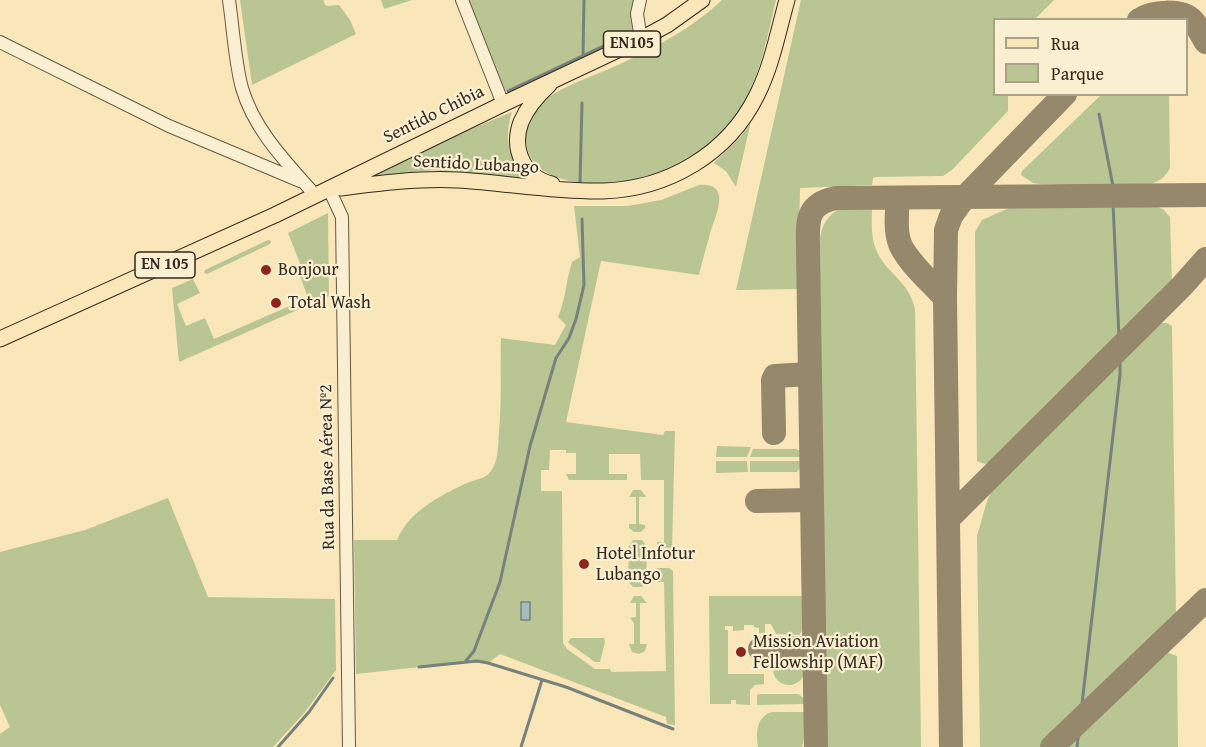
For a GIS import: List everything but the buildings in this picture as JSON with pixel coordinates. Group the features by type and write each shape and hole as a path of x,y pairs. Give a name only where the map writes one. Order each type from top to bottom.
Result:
{"main road":[{"name":"EN105","path":"557,78 641,39 667,25 702,0"},
{"path":"557,78 544,89 522,120 519,136 521,156 525,166 535,178 547,183 585,190 620,190 656,183 677,174 714,150 745,116 757,96 774,51 787,0"},
{"name":"Sentido Chibia","path":"322,192 557,78"},
{"name":"Sentido Lubango","path":"322,192 396,182 444,180 585,190"},
{"name":"EN 105","path":"0,339 322,192"}],"street":[{"path":"230,0 242,88 259,126 300,181"},
{"path":"462,0 503,104"},
{"path":"640,0 638,14 641,39"},
{"path":"0,42 169,126 322,192"},
{"name":"Rua da Base Aérea Nº2","path":"322,192 342,217 349,747"}],"green space":[{"path":"240,0 323,0 326,6 339,5 350,20 356,34 252,85"},
{"path":"381,0 412,0 384,9"},
{"path":"462,0 640,0 639,30 499,94"},
{"path":"722,0 776,0 761,62 750,91 734,119 710,144 671,168 627,181 586,183 566,180 548,174 535,163 527,148 526,130 531,113 539,104 560,90 662,43 700,19"},
{"path":"801,0 1054,0 1036,18 993,18 993,96 1008,96 1008,111 952,170 943,176 876,177 873,178 872,185 800,188 798,289 736,290"},
{"path":"1100,96 1169,96 1170,168 1165,176 1155,183 1141,186 1039,184 1021,175 1022,171"},
{"path":"512,112 508,129 509,147 525,179 434,170 368,176 459,134"},
{"path":"751,121 736,187 726,171 714,163 741,136"},
{"path":"699,185 716,189 719,203 699,275 601,261 566,422 663,435 665,431 675,431 672,549 668,552 657,552 657,542 664,542 664,480 641,480 640,454 609,454 609,474 627,474 627,480 569,480 566,474 576,474 576,453 566,453 566,450 550,450 549,470 541,470 541,491 562,491 563,643 567,649 595,669 610,669 611,672 666,671 664,582 657,582 657,568 669,568 673,571 675,725 667,724 666,717 500,654 488,663 465,662 356,674 354,540 397,540 409,521 426,506 467,483 484,477 491,471 498,446 501,338 555,345 566,325 558,317 570,269 572,262 580,257 574,206 628,206 661,200"},
{"path":"1139,203 1163,209 1170,217 1172,285 1006,452 993,462 986,464 977,461 975,232 982,220 1009,208 1009,204"},
{"path":"852,205 872,205 872,235 877,252 881,260 908,291 915,309 921,747 826,747 819,248 821,232 827,220 837,211"},
{"path":"328,213 329,296 179,362 172,288 193,279 200,293 177,304 186,326 205,318 214,339 308,298 299,273 301,266 288,233"},
{"path":"268,240 271,241 270,244 207,274 204,273 205,270"},
{"path":"1157,323 1167,323 1172,326 1176,614 1164,630 1042,747 980,747 977,536 987,501 996,482 1006,469 1145,331"},
{"path":"717,446 751,447 747,457 716,457"},
{"path":"753,449 796,449 800,451 800,457 750,457"},
{"path":"716,461 747,461 748,472 716,473"},
{"path":"750,461 800,461 800,468 797,472 750,472"},
{"path":"633,490 641,490 646,497 639,497 639,524 645,525 641,532 634,532 629,528 629,524 636,524 636,497 629,497"},
{"path":"168,498 208,597 335,599 336,670 305,712 273,747 0,747 0,734 10,727 0,705 0,552 85,530"},
{"path":"633,540 642,540 647,546 646,581 642,587 633,587 628,581 629,546"},
{"path":"634,596 641,596 647,603 640,603 640,644 647,644 645,651 639,654 632,652 629,644 634,644 634,623 630,618 636,617 636,603 630,603"},
{"path":"709,596 803,596 803,630 799,635 776,634 771,624 765,624 765,633 759,633 759,628 753,625 744,625 744,630 733,631 733,626 725,626 725,630 728,630 728,674 764,674 764,684 755,685 750,690 750,705 736,704 736,700 731,700 731,704 710,704"},
{"path":"571,638 604,638 600,662 595,662 570,644 568,642"},
{"path":"1166,652 1177,656 1178,747 1062,747 1160,654"},
{"path":"789,653 800,658 805,669 800,680 789,685 778,680 773,669 778,658"},
{"path":"759,694 798,694 804,698 805,704 757,705"},
{"path":"805,712 805,735 802,747 758,747 758,726 767,714"}],"water":[{"path":"521,602 530,602 530,620 521,620"}],"waterway":[{"path":"583,55 584,0"},
{"path":"508,91 631,33"},
{"path":"580,182 582,103"},
{"path":"1099,114 1113,186"},
{"path":"1113,203 1119,338"},
{"path":"465,662 474,651 500,582 530,446 556,358 569,338 576,319 584,285 582,219"},
{"path":"1077,747 1120,375 1120,356"},
{"path":"419,667 477,661 488,663 566,687 673,729"},
{"path":"278,747 309,712 333,678"},
{"path":"521,747 542,680"}],"taxiway":[{"path":"1143,18 1159,13 1175,13 1188,17 1206,42"},
{"path":"951,747 946,230 951,216 964,198 1063,96"},
{"path":"816,747 808,241 808,224 813,210 818,205 836,198 1206,195"},
{"path":"898,198 897,230 902,248 912,263 945,298"},
{"path":"948,519 1182,286 1206,259"},
{"path":"774,433 773,380 775,376 810,374"},
{"path":"757,501 812,500"},
{"path":"1052,747 1206,600"},
{"path":"760,649 815,648"}],"place":[{"name":"Bonjour","path":"266,270"},
{"name":"Total Wash","path":"276,303"},
{"name":"Hotel Infotur Lubango","path":"584,564"},
{"name":"Mission Aviation Fellowship (MAF)","path":"741,652"}]}
